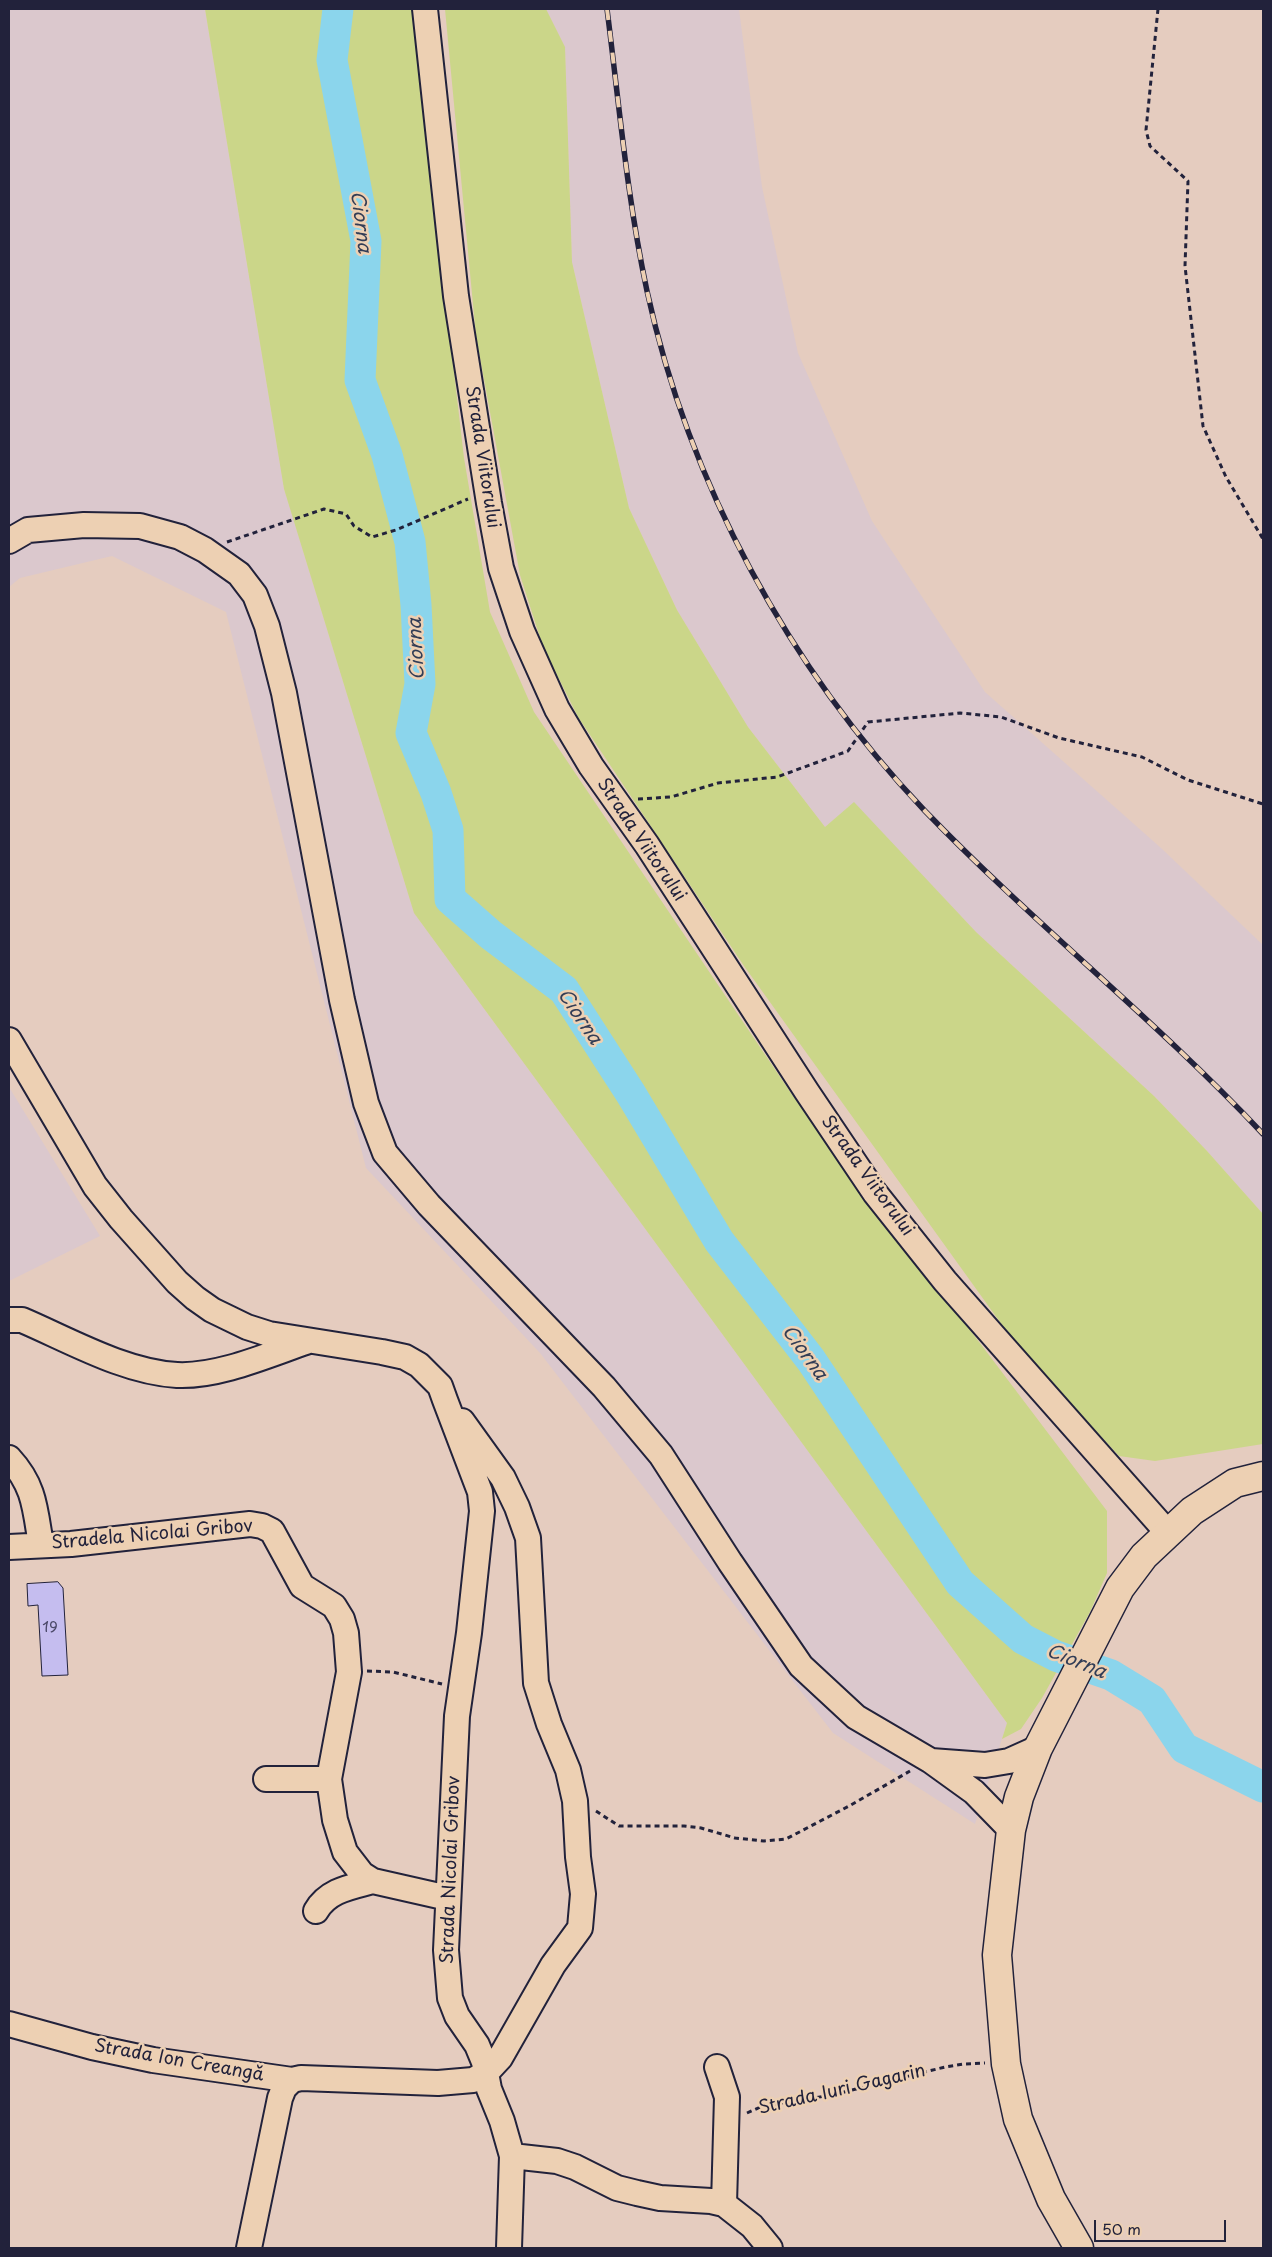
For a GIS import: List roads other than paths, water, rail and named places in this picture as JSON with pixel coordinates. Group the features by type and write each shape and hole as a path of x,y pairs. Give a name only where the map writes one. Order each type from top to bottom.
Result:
{"main road":[{"path":"1079,2248 1051,2199 1018,2119 1006,2064 997,1955 1011,1830 1019,1797 1038,1748 1120,1588 1144,1556 1192,1511 1235,1483 1263,1476"}],"street":[{"name":"Strada Viitorului","path":"425,9 456,296 486,492 502,568 522,631 557,709 591,766 647,845 807,1092 875,1193 945,1281 1168,1532"},
{"path":"9,541 28,530 84,525 140,526 180,537 205,550 239,574 255,594 267,626 284,693 342,1000 366,1103 385,1153 429,1205 604,1387 661,1455 730,1562 801,1666 856,1718 931,1761 974,1792 1011,1830"},
{"name":"Strada Nicolai Gribov","path":"9,1040 95,1186 120,1219 176,1282 212,1310 247,1328 269,1334 405,1357 419,1365 440,1386 480,1492 482,1510 469,1633 457,1716 446,1950 450,1998 457,2016 477,2045 489,2089 502,2121 512,2156 509,2248"},
{"path":"9,1320 22,1320 126,1365 154,1372 178,1375 210,1371 249,1361 308,1341"},
{"path":"445,1400 503,1478 517,1506 528,1538 536,1683 544,1711 568,1770 575,1810 583,1894 580,1928 553,1965 500,2058 486,2073"},
{"path":"9,1458 28,1484 35,1504 41,1545"},
{"name":"Stradela Nicolai Gribov","path":"9,1547 71,1544 250,1524 262,1526 272,1531 302,1586 334,1606 342,1619 346,1633 349,1672 329,1779 335,1820 342,1844 362,1874 373,1881 448,1898"},
{"path":"931,1761 985,1765 1009,1761 1038,1748"},
{"path":"266,1779 329,1779"},
{"path":"316,1911 320,1904 330,1896 352,1886 373,1881"},
{"name":"Strada Ion Creangă","path":"9,2024 92,2047 153,2060 292,2080 302,2078 438,2083 473,2080 486,2073"},
{"path":"717,2067 727,2097 724,2204"},
{"name":"Strada Ion Creangă","path":"249,2248 280,2098 284,2088 292,2080"},
{"path":"512,2156 557,2161 575,2167 617,2188 637,2193 660,2198 711,2201 724,2204 752,2226 770,2248"}],"waterway":[{"name":"Ciorna","path":"338,9 332,60 366,241 360,380 387,455 410,542 416,605 420,684 411,733 436,793 448,830 450,899 491,935 564,990 631,1094 719,1241 811,1360 960,1583 1023,1639 1056,1656 1111,1675 1152,1700 1184,1748 1263,1787"}],"railway":[{"path":"607,9 634,221 647,291 665,363 689,434 718,503 751,570 788,635 830,697 876,756 925,811 1008,893 1180,1051 1263,1134"}]}
